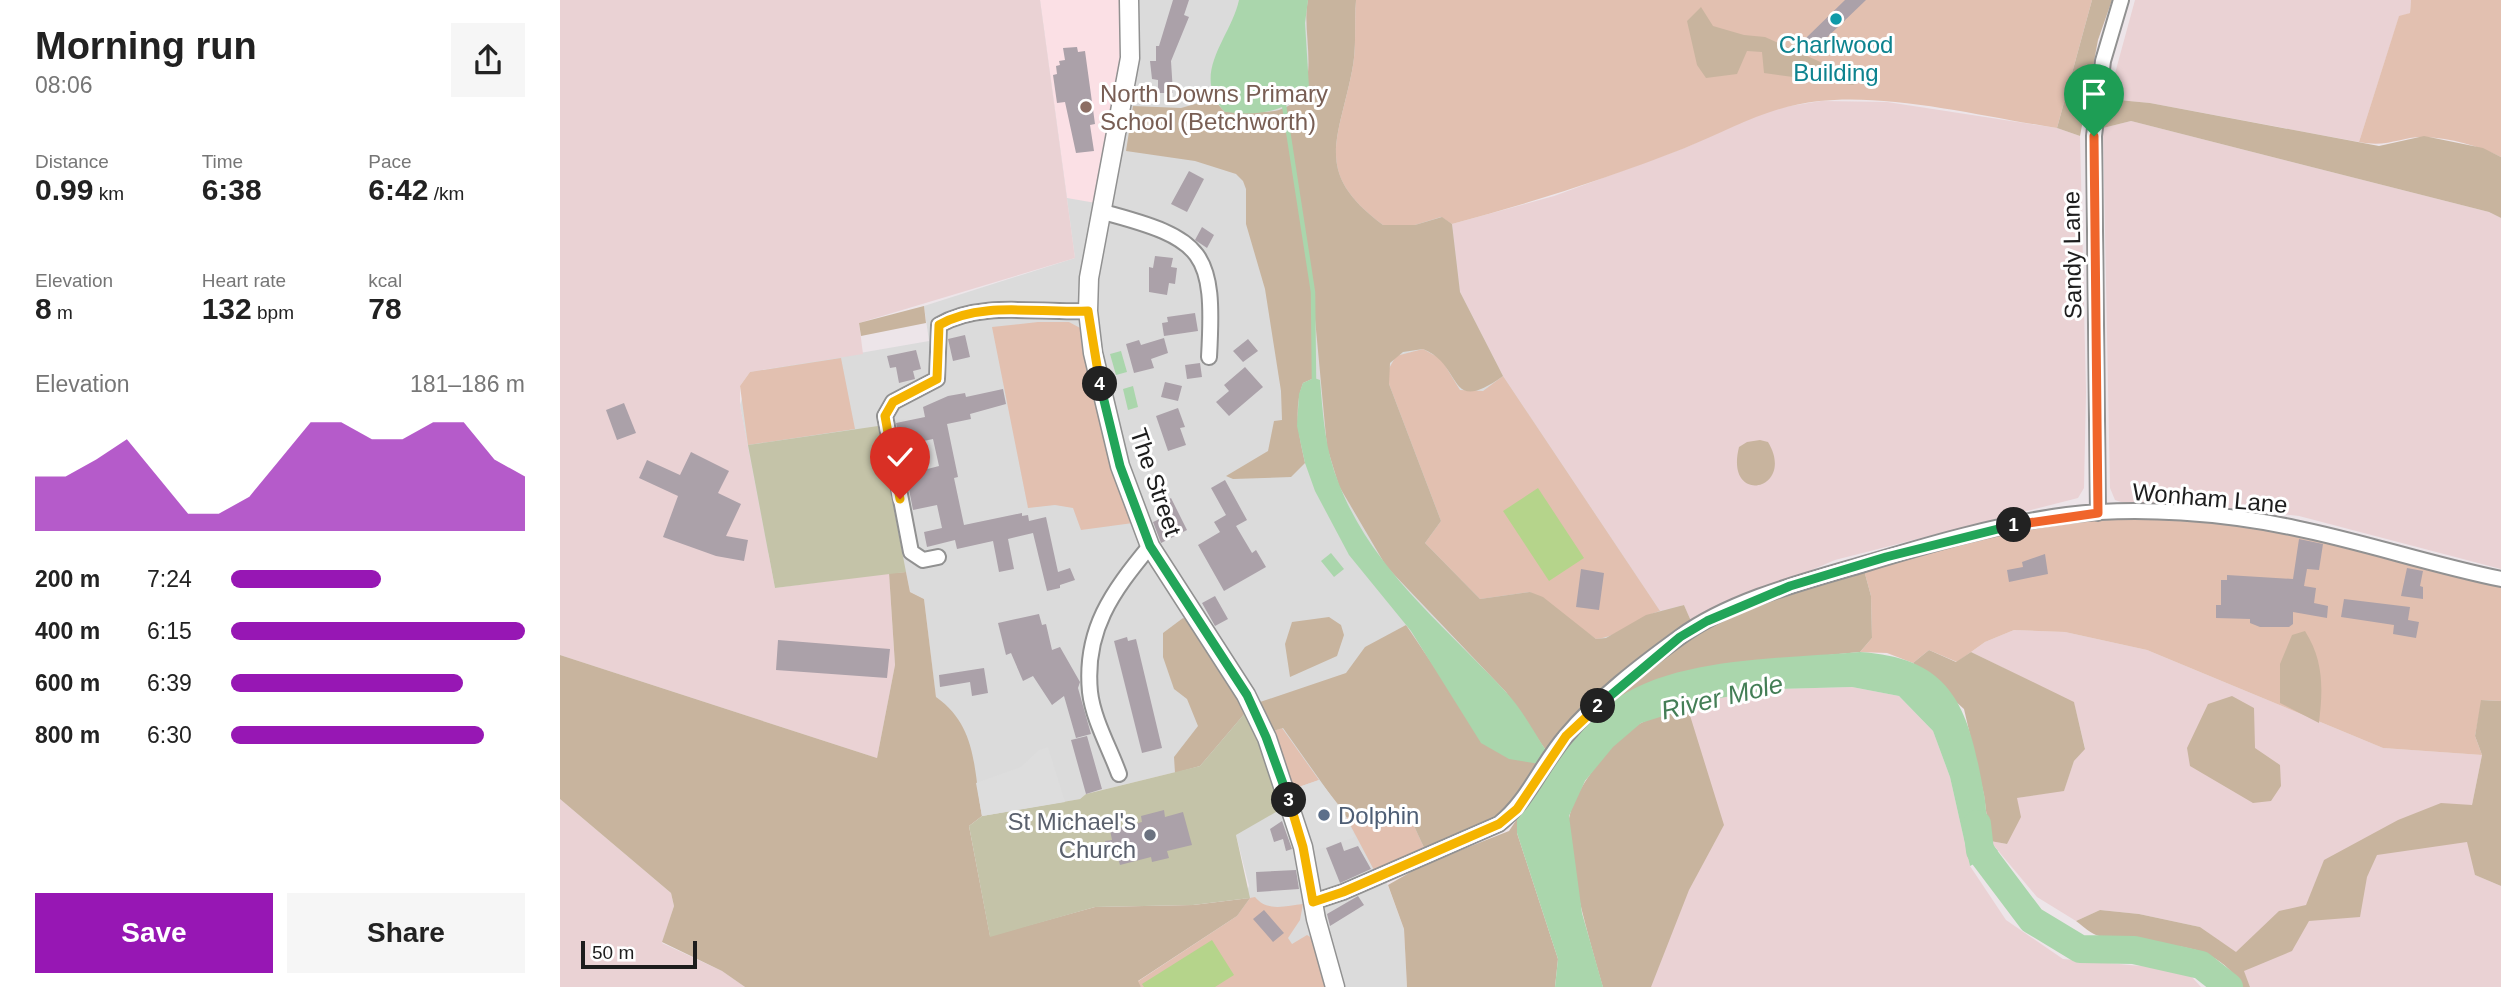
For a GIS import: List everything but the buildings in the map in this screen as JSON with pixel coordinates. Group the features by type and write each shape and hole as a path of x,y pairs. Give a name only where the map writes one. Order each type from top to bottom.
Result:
{"street":[{"name":"The Street","path":"1129,0 1130,58 1089,278 1088,311 1093,353 1120,466 1150,546 1247,695 1266,737 1303,847 1313,902 1335,987"},
{"name":"Sandy Lane","path":"2098,513 2094,136 2103,61 2121,0"},
{"path":"1103,212 1160,228 1184,240 1196,253 1209,279 1209,357"},
{"path":"938,557 923,560 911,552 885,416 893,402 937,379 939,325 954,316 981,312 1088,311"},
{"name":"Wonham Lane","path":"1313,902 1343,892 1499,824 1517,809 1566,736 1624,681 1680,637 1707,621 1790,586 1886,557 2026,522 2098,513 2174,513 2263,522 2501,579"},
{"path":"1119,774 1090,694 1090,656 1100,616 1120,582 1150,546"}],"shaded area":[{"path":"560,0 1040,0 1075,258 859,323 863,354 750,372 740,386 740,405 775,588 889,573 895,665 877,758 560,655"},
{"path":"1040,0 1356,0 1335,152 1452,224 1456,245 1691,621 1384,875 1404,929 1407,987 1141,987 1237,916 1249,886 1236,835 1200,766 1086,794 1080,799 982,816 974,776 936,698 924,599 910,592 906,572 889,573 767,553 740,405 750,372 929,341 924,306 1075,258"},
{"name":"North Downs Primary School (Betchworth)","path":"1040,0 1119,0 1123,47 1096,203 1067,198"},
{"path":"1308,0 1356,0 1354,63 1337,137 1336,155 1339,172 1347,189 1361,206 1383,225 1415,225 1442,217 1452,224 1460,292 1503,376 1472,391 1464,390 1457,384 1445,366 1423,349 1403,352 1390,363 1389,384 1441,521 1425,543 1480,599 1530,592 1543,597 1596,639 1606,638 1646,615 1684,605 1691,621 1547,752 1506,692 1386,566 1339,486 1327,447 1314,308 1314,378 1303,383 1298,403 1299,433 1305,463 1291,477 1233,479 1226,476 1268,451 1274,421 1282,420 1281,391 1265,289 1246,224 1246,189 1236,174 1195,161 1126,151 1133,106 1181,108 1213,99 1225,112 1259,112 1279,110 1294,102 1303,92 1307,78"},
{"path":"1356,0 2092,0 2057,128 1907,103 1847,99 1819,101 1766,113 1627,170 1482,216 1452,224 1441,217 1415,225 1383,225 1361,206 1347,189 1339,172 1336,155 1337,137 1354,63"},
{"path":"2092,0 2112,0 2098,40 2080,136 2057,128"},
{"path":"2135,0 2411,0 2410,13 2399,17 2359,142 2150,103 2108,99"},
{"path":"2411,0 2501,0 2501,157 2464,143 2435,138 2417,137 2379,144 2359,142 2399,16 2410,13"},
{"path":"1701,7 1713,26 1744,35 1765,37 1827,65 1861,67 1862,79 1853,85 1764,73 1762,52 1747,51 1737,74 1706,78 1697,65 1687,21"},
{"path":"2108,99 2150,103 2379,146 2424,136 2483,148 2501,157 2501,218 2489,212 2131,121 2103,128"},
{"path":"1821,101 1887,102 2057,128 2080,136 2086,392 2084,488 2078,498 1835,560 1691,621 1684,605 1660,611 1503,376 1460,292 1452,224 1554,196 1687,147 1766,110"},
{"path":"2131,121 2489,212 2501,218 2501,569 2299,516 2187,503 2124,503 2115,500 2110,488 2103,128"},
{"path":"924,306 926,323 861,336 859,323"},
{"path":"1069,322 1082,329 1133,523 1081,530 1073,508 1055,505 1028,508 992,327"},
{"path":"1423,349 1441,359 1460,390 1483,391 1503,376 1660,611 1613,635 1596,639 1530,592 1480,599 1425,543 1441,521 1389,384 1387,372 1396,356"},
{"path":"841,358 855,429 748,445 740,386 750,372"},
{"path":"878,426 906,572 775,588 748,445"},
{"path":"1747,442 1768,442 1774,458 1774,471 1768,480 1759,485 1749,484 1741,478 1737,466 1739,447"},
{"path":"1538,488 1584,558 1549,581 1503,511"},
{"path":"2117,517 2215,522 2285,532 2300,538 2384,555 2501,587 2501,701 2482,700 2475,736 2482,755 2383,748 2147,650 2065,632 2014,630 1985,642 1957,662 1929,650 1913,663 1887,653 1860,652 1872,638 1871,596 1864,570 2019,528 2062,520"},
{"path":"1864,570 1871,596 1872,638 1860,652 1796,658 1657,680 1611,703 1693,633 1801,587"},
{"path":"906,572 910,592 924,599 936,697 960,722 967,735 975,766 982,816 969,826 990,936 1095,907 1193,905 1250,898 1237,916 1138,981 1141,987 745,987 722,971 662,942 674,906 671,893 560,799 560,655 877,758 895,665 889,573"},
{"path":"1329,617 1341,625 1344,635 1337,656 1290,677 1285,644 1292,622"},
{"path":"1183,618 1189,620 1246,712 1200,766 1175,773 1174,757 1198,726 1187,699 1174,689 1163,657 1163,633"},
{"path":"1406,625 1443,680 1540,764 1503,815 1426,852 1410,817 1346,817 1283,728 1273,731 1260,702 1346,673 1365,647"},
{"path":"2014,630 2065,632 2147,650 2383,748 2482,755 2472,805 2475,875 2501,886 2501,987 2250,987 2236,953 2200,927 2139,914 2100,910 2076,921 2037,897 1990,841 2007,844 2017,798 2064,790 2074,761 2085,748 2074,703 1971,652 1985,642"},
{"path":"2305,631 2316,653 2321,676 2319,723 2280,703 2280,664 2292,635"},
{"path":"1929,650 1956,662 1971,652 2074,702 2085,749 2074,761 2064,791 2017,798 2021,817 2007,844 1990,841 1984,795 1964,709 1913,663"},
{"path":"1852,687 1899,696 1933,731 1950,777 1970,866 2006,920 2063,959 2152,967 2191,976 2201,987 1603,987 1688,709 1720,698 1775,689"},
{"path":"2232,696 2254,708 2255,748 2280,765 2281,786 2271,801 2253,803 2190,766 2187,748 2208,704"},
{"path":"2481,700 2501,701 2501,886 2475,875 2467,842 2377,855 2367,877 2360,917 2309,921 2292,951 2244,971 2250,987 2243,987 2229,969 2213,957 2196,950 2119,941 2090,932 2076,921 2100,910 2139,914 2200,927 2236,952 2279,911 2306,905 2324,860 2398,820 2441,803 2472,805 2482,755 2475,736"},
{"path":"1688,709 1724,825 1689,890 1651,987 1603,987 1574,874 1568,829 1570,814 1580,790 1598,763 1631,729 1646,721"},
{"path":"1246,712 1283,808 1236,835 1250,898 1193,905 1095,907 990,937 969,826 982,816 1080,799 1086,794 1200,766"},
{"path":"1282,728 1319,780 1293,789 1273,731"},
{"path":"1048,747 1065,802 982,816 976,783 1021,767 1039,750"},
{"name":"Dolphin","path":"1319,780 1344,812 1355,837 1314,851 1293,789"},
{"path":"560,799 671,893 674,906 662,943 722,971 745,987 560,987"},
{"path":"1346,817 1410,817 1426,852 1375,872"},
{"path":"1517,819 1517,833 1558,959 1555,987 1407,987 1404,929 1388,885 1423,865 1509,831"},
{"path":"1255,897 1271,906 1303,904 1300,920 1288,938 1292,944 1307,935 1312,938 1328,987 1141,987 1137,982 1237,916 1250,898"},
{"path":"1212,940 1234,975 1215,987 1144,987 1142,984"}],"water":[{"path":"1239,0 1308,0 1305,23 1309,87 1301,96 1271,111 1225,112 1215,98 1211,84 1212,70"},
{"path":"1121,351 1127,372 1116,375 1110,354"},
{"path":"1314,378 1320,380 1325,433 1331,458 1353,515 1390,570 1517,705 1547,752 1540,764 1509,759 1481,743 1411,631 1349,555 1315,491 1305,463 1297,426 1299,394 1303,383"},
{"path":"1133,386 1138,407 1128,410 1123,389"},
{"path":"1331,553 1344,569 1334,577 1321,561"},
{"path":"1860,652 1892,656 1918,665 1937,678 1952,694 1972,738 1984,794 1988,831 1998,851 1970,866 1950,777 1933,731 1899,696 1852,687 1775,689 1720,698 1641,723 1613,747 1585,781 1569,816 1582,913 1603,987 1555,987 1558,959 1517,833 1517,819 1548,772 1583,728 1611,703 1636,688 1665,676 1730,662"}],"waterway":[{"path":"1284,105 1313,292 1314,381"},
{"name":"River Mole","path":"1977,824 1980,851 2032,920 2080,949 2134,950 2201,965 2229,987"}],"place":[{"name":"Charlwood Building","path":"1836,19"},
{"name":"North Downs Primary School (Betchworth)","path":"1086,107"},
{"name":"Dolphin","path":"1324,815"},
{"name":"St Michael's Church","path":"1150,835"}],"route":[{"path":"900,499 885,416 893,402 937,379 939,325 954,316 981,312 1088,311 1093,353 1120,466 1141,526 1150,546 1247,695 1284,783 1303,847 1313,902 1343,892 1499,824 1517,809 1535,778 1566,736 1624,681 1680,637 1707,621 1790,586 1886,557 2026,522 2098,513 2094,136"}]}
